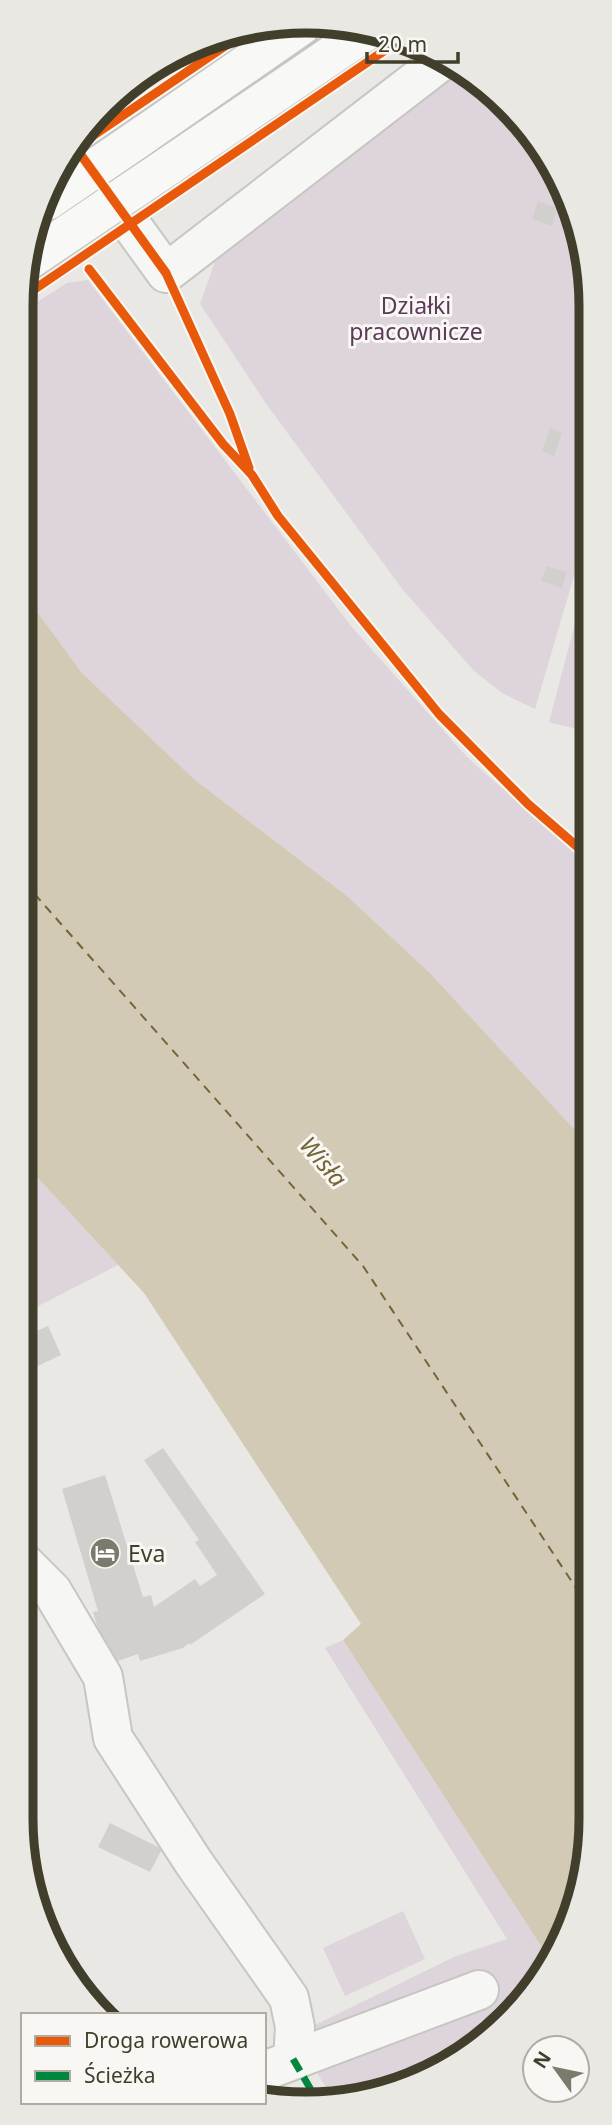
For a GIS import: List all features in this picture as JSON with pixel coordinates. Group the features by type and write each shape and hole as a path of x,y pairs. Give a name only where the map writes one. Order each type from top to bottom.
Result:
{"main road":[{"path":"57,194 291,34"},
{"path":"38,254 357,38"}],"lane":[{"path":"80,153 166,273 435,66"},
{"path":"33,1572 52,1591 103,1677 113,1738 194,1863 289,1998 295,2026 279,2065"},
{"path":"279,2065 479,1990"}],"green space":[{"name":"Działki pracownicze","path":"451,75 499,113 533,154 551,185 564,218 574,253 579,306 579,559 535,709 502,693 474,671 403,590 267,405 200,304 217,256"},
{"path":"88,280 351,626 467,757 579,857 579,1134 429,972 347,896 195,780 81,672 33,606 33,305 67,283"},
{"path":"579,608 579,730 549,722"},
{"path":"33,1173 118,1265 33,1309"},
{"path":"343,1640 544,1951 511,1999 486,2024 458,2046 427,2064 394,2077 359,2087 328,2091 305,2053 313,2026 456,1956 507,1939 325,1648"},
{"path":"403,1911 425,1959 345,1996 323,1948"}],"water":[{"name":"Wisła","path":"33,606 81,672 195,780 347,896 429,972 579,1134 579,1819 574,1872 558,1923 544,1951 343,1640 361,1624 144,1293 33,1173"}],"building":[{"path":"515,131 523,141 512,137"},
{"path":"538,201 557,208 552,226 532,219"},
{"path":"550,428 562,433 554,456 542,451"},
{"path":"547,566 567,572 562,588 541,581"},
{"path":"48,1326 61,1355 33,1368 33,1333"},
{"path":"163,1448 265,1594 190,1645 189,1643 183,1648 140,1661 138,1654 109,1664 93,1612 98,1611 62,1489 105,1475 143,1597 151,1595 154,1607 195,1579 200,1586 217,1575 195,1542 199,1540 144,1460"},
{"path":"110,1823 162,1849 150,1872 98,1847"}],"ferry route":[{"path":"33,892 363,1266 579,1592"}],"marked path":[{"path":"293,2059 312,2092"}],"cycle path":[{"path":"94,135 225,46"},
{"path":"34,290 390,47"},
{"path":"80,153 166,273 230,414 249,468"},
{"path":"89,269 223,444 252,475 278,516 439,714 528,804 579,848"}],"place":[{"name":"Eva","path":"105,1553"}]}
